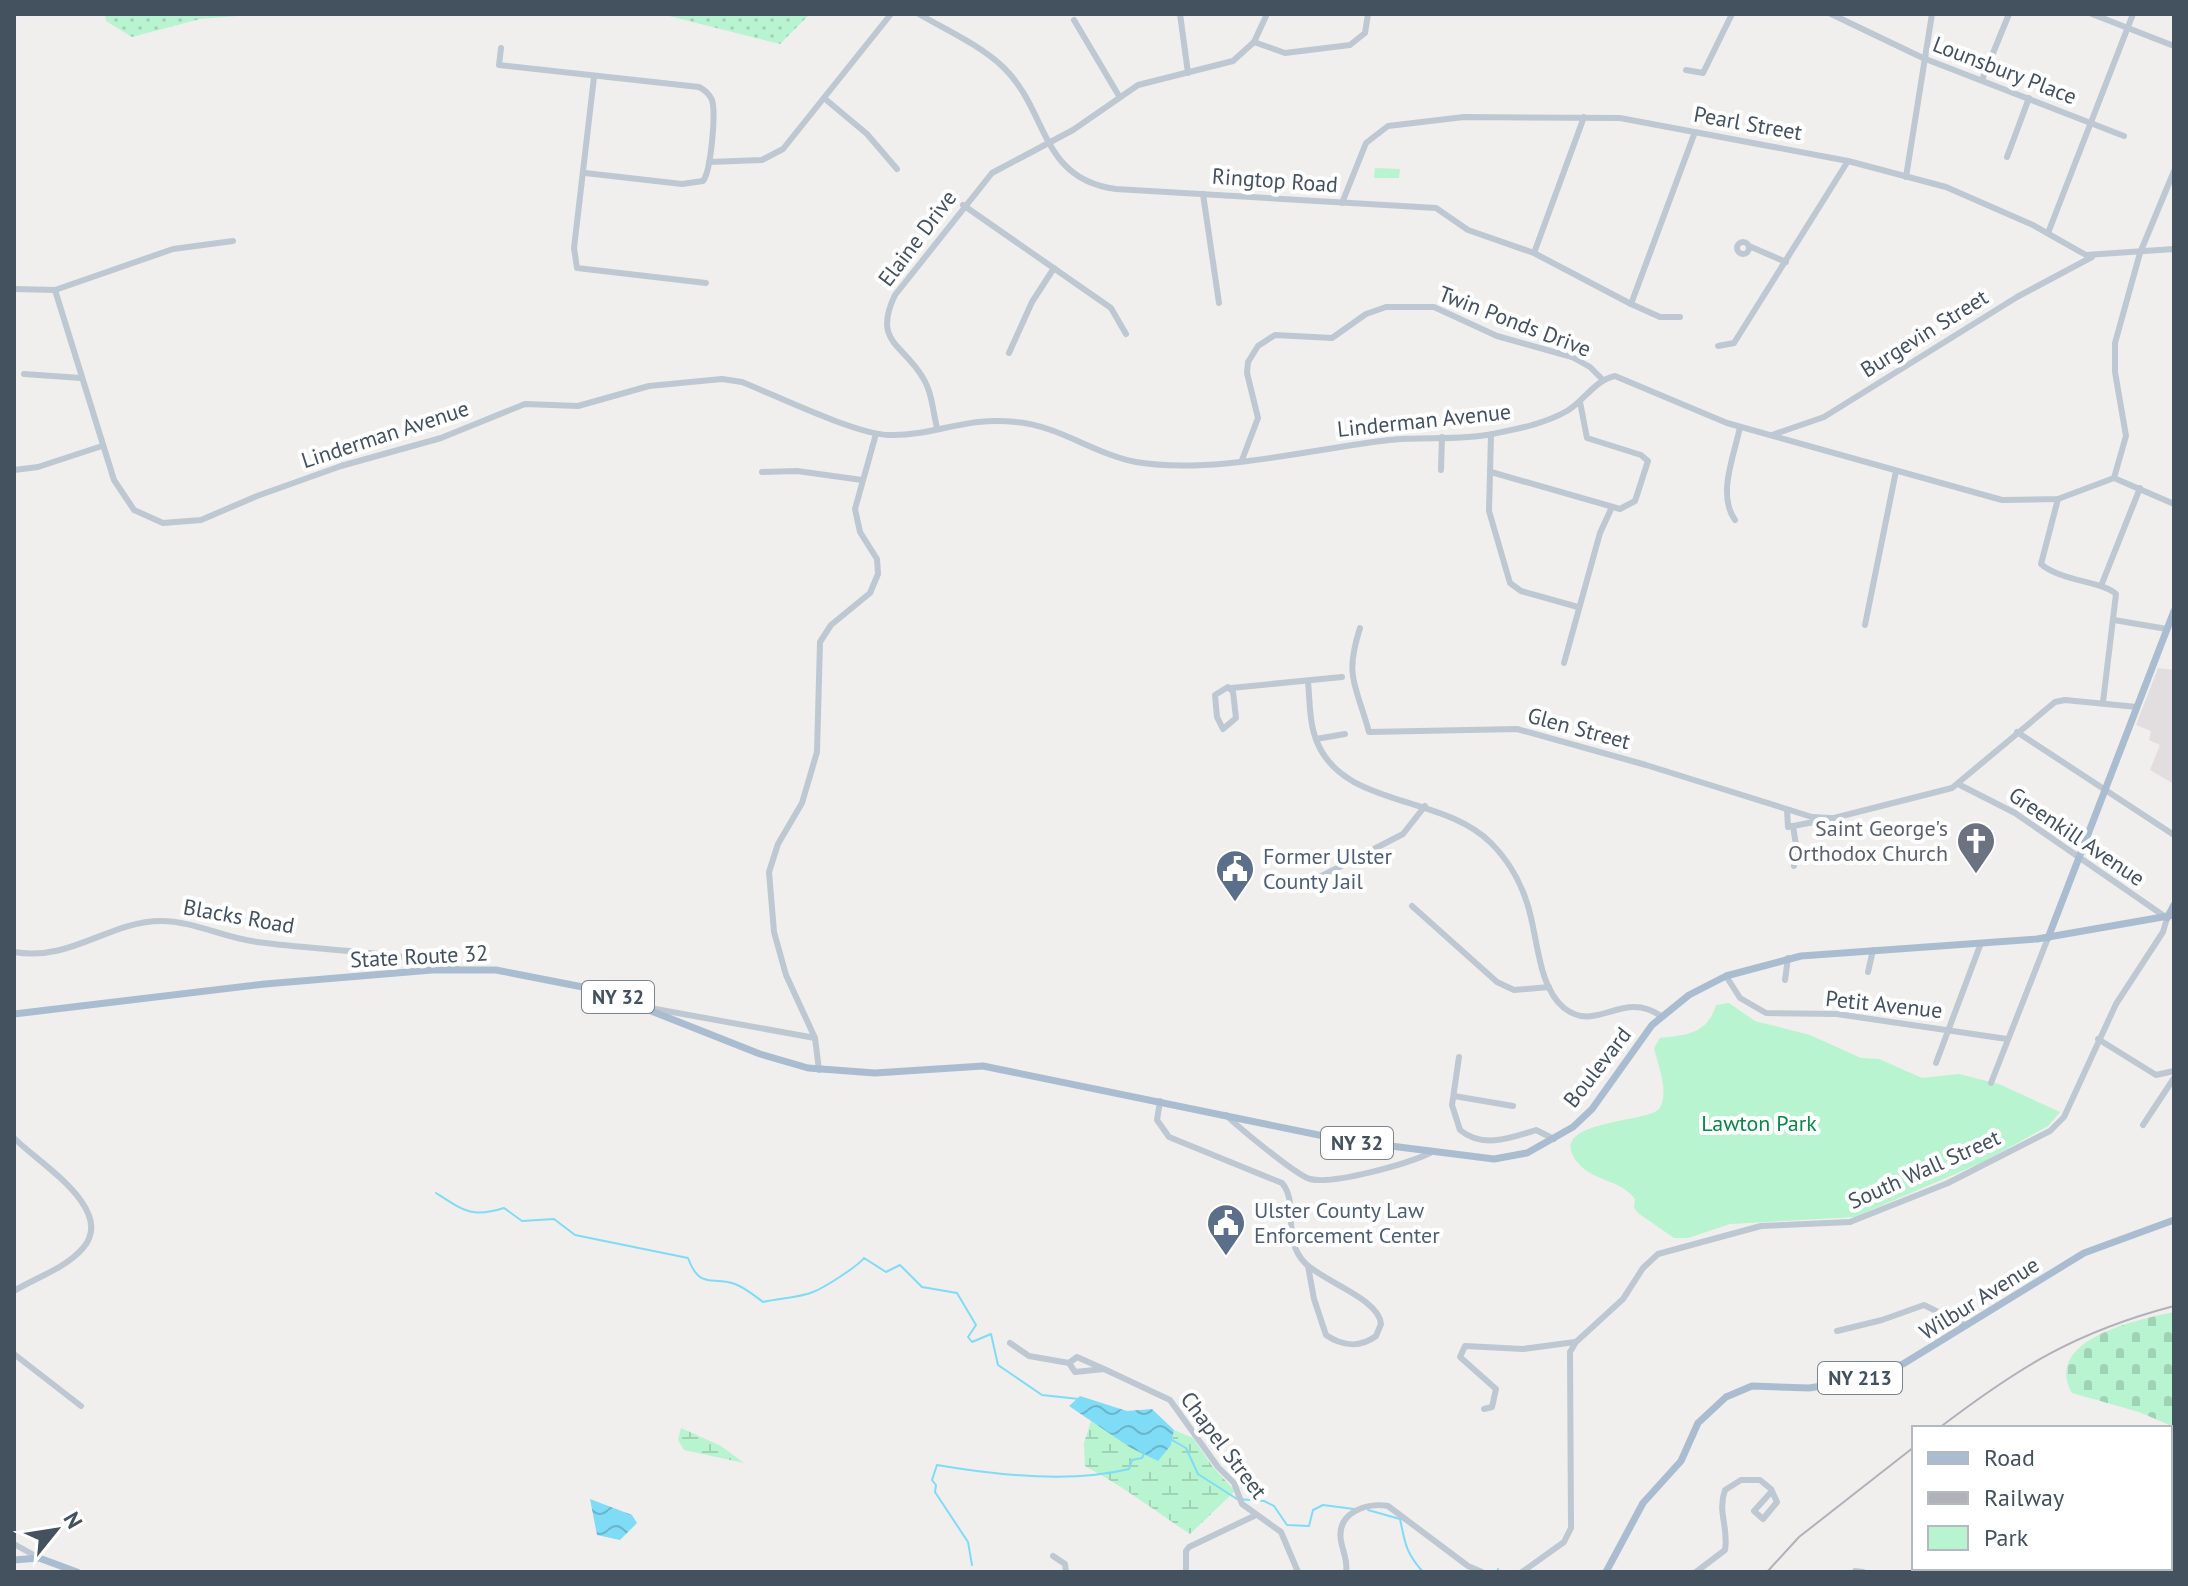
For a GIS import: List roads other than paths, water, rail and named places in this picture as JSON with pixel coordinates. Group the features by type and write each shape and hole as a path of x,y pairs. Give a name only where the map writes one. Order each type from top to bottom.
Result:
{"main road":[{"path":"2048,938 2174,611"},
{"path":"2172,918 2174,905"},
{"name":"Boulevard","path":"906,1070 983,1066 1343,1140 1494,1159 1527,1153 1554,1140 1592,1109 1661,1016 1689,995 1726,976 1788,958 2048,938 2172,918"},
{"name":"State Route 32","path":"14,1014 265,984 461,969 496,970 568,981 646,1008 760,1054 819,1070 843,1073 906,1070"},
{"name":"Wilbur Avenue","path":"1606,1572 1643,1503 1681,1461 1698,1423 1726,1397 1752,1386 1809,1388 1849,1381 1924,1354 1964,1325 2084,1253 2174,1220"},
{"path":"14,1560 39,1558 77,1572"}],"street":[{"path":"709,162 756,161 783,149 891,14"},
{"name":"Ringtop Road","path":"919,14 1005,69 1023,93 1048,143 1071,173 1095,185 1436,208 1468,230 1534,253 1660,317 1680,317"},
{"path":"1180,14 1188,73"},
{"path":"1267,14 1254,42 1280,53 1350,45 1365,33 1368,14"},
{"path":"1686,70 1703,73 1732,14"},
{"name":"Lounsbury Place","path":"1831,14 1923,58 2124,136"},
{"path":"1906,177 1932,14"},
{"path":"1982,80 2009,14"},
{"path":"2092,14 2174,46"},
{"path":"2048,233 2133,14"},
{"path":"1074,20 1119,96"},
{"name":"Elaine Drive","path":"937,428 924,378 891,342 887,314 895,295 980,184 1003,165 1092,118 1119,96 1152,80 1227,64 1254,42"},
{"path":"501,48 499,65 704,89 713,109 707,176 697,184 585,173"},
{"path":"594,77 574,261 583,271 706,283"},
{"path":"824,98 855,121 897,169"},
{"path":"2007,157 2029,98"},
{"name":"Pearl Street","path":"1342,203 1366,143 1378,130 1388,126 1464,117 1620,118 1848,161 1961,192 2092,257"},
{"path":"1534,253 1584,117"},
{"path":"1631,304 1695,132"},
{"path":"1718,346 1734,343 1848,161"},
{"path":"2114,478 2126,436 2113,355 2140,253 2174,171"},
{"path":"1203,194 1219,303"},
{"path":"963,205 1111,308 1126,334"},
{"path":"14,289 55,290 173,249 233,241"},
{"path":"1749,246 1786,262"},
{"path":"2092,257 2174,249"},
{"name":"Burgevin Street","path":"1772,435 1824,417 2017,297 2092,257"},
{"path":"1009,353 1032,302 1054,268"},
{"name":"Linderman Avenue","path":"55,290 102,446 120,493 134,510 155,521 185,523 341,466 441,438 516,406 539,402 588,405 649,386 736,381 879,434 937,428 973,420 1018,422 1052,428 1108,453 1138,462 1176,465 1242,460 1389,440 1491,435 1547,421 1580,402 1603,380"},
{"name":"Twin Ponds Drive","path":"1242,460 1258,418 1247,373 1248,362 1258,346 1275,335 1332,338 1366,314 1386,307 1434,307 1497,336 1572,357 1590,367 1603,380"},
{"path":"24,374 81,378"},
{"path":"1603,380 1615,376 1625,379 1740,427 2002,500 2058,499 2114,478 2174,504"},
{"path":"1491,472 1620,509 1635,501 1648,461 1641,455 1587,438 1580,402"},
{"path":"1735,520 1726,508 1725,494 1740,427"},
{"path":"819,1070 815,1038 782,964 768,888 772,860 802,803 817,752 820,642 831,625 870,593 878,574 877,559 855,516 862,480 879,434"},
{"path":"1491,435 1489,511 1512,586 1578,607"},
{"path":"1441,470 1442,437"},
{"path":"14,470 38,467 102,446"},
{"path":"762,472 797,471 862,480"},
{"path":"1865,625 1896,471"},
{"path":"2101,586 2140,488"},
{"path":"2058,499 2041,564 2053,573 2101,586 2116,594 2103,702"},
{"path":"1564,663 1578,607 1612,507"},
{"path":"2114,620 2167,629"},
{"name":"Glen Street","path":"1360,628 1351,659 1351,675 1369,732 1517,729 1646,765 1787,810 1831,818"},
{"path":"1231,688 1236,718 1223,729 1217,717 1215,695 1223,688 1342,677"},
{"path":"1308,682 1316,739 1329,762 1348,780 1457,819 1482,835 1514,872 1527,901 1549,987 1560,1004 1585,1017 1642,1005 1661,1016"},
{"path":"1790,827 1941,792 1958,784 2055,702 2103,702 2137,707"},
{"path":"2017,732 2174,835"},
{"path":"1316,739 1345,734"},
{"name":"Greenkill Avenue","path":"1958,784 2015,813 2172,918"},
{"path":"1286,887 1310,882 1403,834 1425,806"},
{"path":"1787,810 1797,851 1794,866"},
{"path":"1412,906 1497,982 1514,990 1549,987"},
{"name":"South Wall Street","path":"1576,1342 1623,1299 1650,1260 1668,1250 1761,1226 1850,1222 1948,1183 2036,1139 2064,1117 2116,1004 2172,918"},
{"name":"Blacks Road","path":"14,952 43,955 139,925 163,921 256,942 401,956 461,969"},
{"path":"1991,1083 2048,938"},
{"path":"1936,1063 1981,943"},
{"path":"1868,972 1873,950"},
{"path":"1785,980 1788,958"},
{"name":"Petit Avenue","path":"1726,976 1740,998 1766,1013 1837,1014 1949,1028 2007,1039"},
{"path":"646,1008 815,1038"},
{"path":"2098,1039 2156,1075 2174,1071"},
{"path":"1459,1057 1454,1096 1455,1122 1474,1138 1507,1139 1536,1130 1554,1140"},
{"path":"2143,1125 2174,1078"},
{"path":"1454,1096 1513,1106"},
{"path":"1160,1101 1157,1120 1169,1137 1284,1185 1290,1196 1289,1230 1308,1266 1314,1299 1326,1335 1354,1345 1376,1336 1381,1324 1378,1311 1308,1266"},
{"path":"1226,1115 1294,1171 1310,1180 1383,1171 1430,1153"},
{"path":"14,1138 75,1191 85,1205 91,1225 82,1250 14,1291"},
{"path":"1837,1331 1924,1305 1964,1325"},
{"path":"1484,1409 1492,1407 1496,1389 1460,1357 1465,1346 1523,1349 1576,1342"},
{"path":"1522,1572 1564,1542 1571,1528 1572,1392 1569,1358 1576,1342"},
{"name":"Chapel Street","path":"1010,1343 1029,1356 1069,1363 1075,1372 1095,1373 1104,1369 1174,1404 1218,1467 1234,1483 1242,1504 1254,1516 1265,1519 1281,1532 1298,1572"},
{"path":"14,1354 81,1406"},
{"path":"1069,1363 1077,1357 1104,1369"},
{"path":"1696,1572 1725,1550 1727,1534 1721,1508 1725,1490 1731,1484 1751,1478 1760,1480 1772,1491"},
{"path":"1346,1572 1341,1530 1347,1517 1360,1508 1388,1506 1468,1566 1482,1572"},
{"path":"1186,1572 1189,1547 1254,1516"},
{"path":"14,1544 39,1558"},
{"path":"1053,1556 1065,1564 1066,1572"},
{"path":"1855,1571 1863,1572"}],"water":[{"path":"1080,1396 1127,1411 1152,1409 1174,1430 1171,1445 1158,1461 1131,1448 1069,1406"},
{"path":"590,1499 632,1515 637,1523 620,1540 597,1535"}],"waterway":[{"path":"436,1193 468,1211 504,1208 522,1221 554,1219 575,1235 688,1258 692,1268 702,1278 735,1284 763,1302 813,1292 864,1258 886,1272 900,1265 922,1287 957,1293 976,1325 968,1337 972,1342 991,1334 998,1365 1042,1395 1079,1399"},
{"path":"1172,1440 1186,1448 1198,1474 1237,1499 1264,1501 1274,1506 1287,1525 1309,1526 1313,1510 1323,1505 1354,1509"},
{"path":"972,1565 968,1542 935,1492 936,1485 932,1480 937,1465 1008,1474 1083,1476 1129,1469 1132,1460 1142,1458 1145,1452"},
{"path":"1368,1510 1400,1519 1409,1553 1423,1572"}],"railway":[{"path":"1942,1426 2022,1369 2049,1354 2107,1327 2174,1306"},
{"path":"1767,1572 1799,1537 1912,1449"}],"place":[{"name":"Saint George's Orthodox Church","path":"1976,875"},
{"name":"Former Ulster County Jail","path":"1235,903"},
{"name":"Ulster County Law Enforcement Center","path":"1226,1257"}],"park label":[{"name":"Lawton Park","path":"1759,1123"}]}
